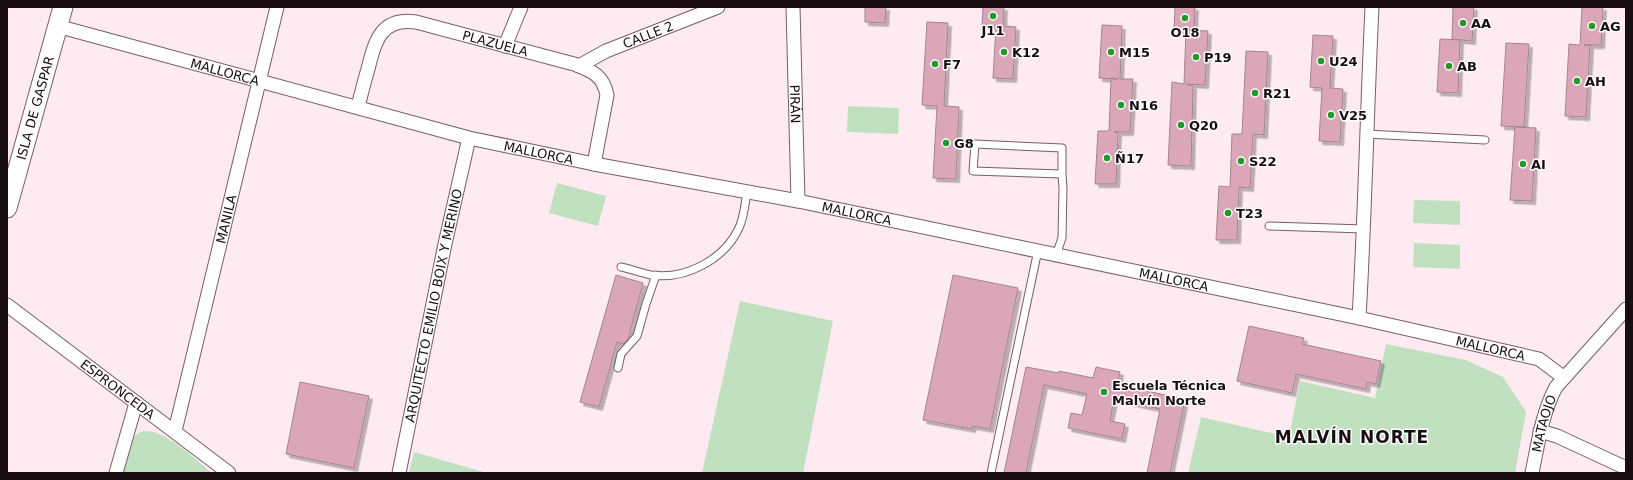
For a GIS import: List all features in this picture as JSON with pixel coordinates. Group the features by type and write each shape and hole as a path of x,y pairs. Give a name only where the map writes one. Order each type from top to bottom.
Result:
{"street":[{"name":"ISLA DE GASPAR","path":"7,208 63,7"},
{"name":"MANILA","path":"175,431 277,7"},
{"path":"505,46 521,7"},
{"name":"CALLE 2","path":"580,66 606,52 718,7"},
{"name":"PIRÁN","path":"793,7 798,201"},
{"path":"1359,318 1364,229 1366,134 1372,7"},
{"name":"PLAZUELA","path":"358,108 374,46 386,28 395,22 404,20 416,22 580,66 594,73 605,86 607,96 594,164"},
{"name":"MALLORCA","path":"57,26 469,138 594,164 798,201 1359,318 1539,359 1563,377"},
{"name":"ARQUITECTO EMILIO BOIX Y MERINO","path":"399,473 445,244 469,138"},
{"name":"ESPRONCEDA","path":"7,305 229,473"},
{"path":"1563,377 1626,308"},
{"name":"MATAOJO","path":"1532,473 1540,431 1550,399 1563,377"},
{"path":"116,473 136,403"},
{"path":"1540,431 1557,436 1626,468"}],"lane":[{"path":"1366,134 1485,140"},
{"path":"1056,255 1062,238 1063,188 1062,148 975,144 974,171 1062,174"},
{"path":"621,267 656,275 671,276 686,272 705,264 717,256 729,243 738,229 743,216 747,192"},
{"path":"1269,226 1364,229"},
{"path":"991,473 1038,250"},
{"path":"618,368 621,354 637,336 656,275"}],"green space":[{"path":"848,106 899,108 898,134 847,132"},
{"path":"557,183 606,196 598,226 549,213"},
{"path":"1414,200 1460,201 1460,225 1413,223"},
{"path":"1414,243 1460,245 1460,269 1413,267"},
{"path":"740,301 833,321 803,473 702,473"},
{"path":"1386,344 1466,360 1503,377 1526,412 1515,473 1188,473 1201,417 1289,437 1300,381 1375,398"},
{"path":"145,431 162,435 171,440 212,473 122,473 134,437 138,433"},
{"path":"414,452 487,473 409,473"}],"building":[{"path":"865,7 886,7 885,23 865,22"},
{"name":"K12","path":"983,7 1004,7 1003,26 1016,27 1013,79 993,78 996,26 982,25"},
{"name":"O18","path":"1175,7 1195,7 1194,30 1174,29"},
{"name":"AA","path":"1453,7 1474,7 1472,41 1452,39"},
{"name":"AH","path":"1582,7 1603,7 1601,45 1590,45 1586,117 1565,116 1569,44 1580,45"},
{"path":"927,22 948,23 944,106 959,107 956,179 933,178 937,106 922,105"},
{"path":"1102,25 1122,26 1120,79 1133,79 1130,132 1118,132 1116,184 1095,184 1098,131 1109,131 1111,79 1099,78"},
{"name":"Q20","path":"1186,30 1208,31 1205,85 1186,84 1193,86 1191,166 1168,165 1172,82 1184,84"},
{"path":"1313,35 1333,36 1330,88 1343,89 1340,142 1319,141 1322,88 1310,87"},
{"name":"AB","path":"1440,39 1460,40 1458,93 1437,92"},
{"path":"1506,43 1529,44 1524,127 1501,126"},
{"path":"1246,51 1268,52 1264,135 1253,134 1250,188 1239,187 1237,240 1216,240 1219,186 1230,187 1232,134 1242,134"},
{"name":"AI","path":"1515,127 1536,128 1532,201 1510,200"},
{"path":"616,275 643,283 628,339 623,344 617,342 599,407 580,402"},
{"path":"953,275 1018,288 990,429 973,426 972,429 923,420"},
{"path":"1249,326 1304,338 1302,344 1381,361 1376,384 1367,382 1366,389 1296,374 1292,393 1237,381"},
{"path":"1026,367 1059,373 1059,371 1093,378 1096,367 1120,372 1118,383 1185,399 1170,473 1147,473 1160,409 1114,399 1110,421 1125,424 1122,439 1068,428 1071,413 1082,415 1087,394 1044,385 1026,473 1004,473"},
{"path":"300,382 369,396 354,468 286,454"}],"place":[{"name":"J11","path":"993,16"},
{"name":"O18","path":"1185,18"},
{"name":"AA","path":"1463,23"},
{"name":"AG","path":"1592,26"},
{"name":"K12","path":"1004,52"},
{"name":"M15","path":"1111,52"},
{"name":"P19","path":"1196,57"},
{"name":"U24","path":"1321,61"},
{"name":"F7","path":"935,64"},
{"name":"AB","path":"1449,66"},
{"name":"AH","path":"1577,81"},
{"name":"R21","path":"1255,93"},
{"name":"N16","path":"1121,105"},
{"name":"V25","path":"1331,115"},
{"name":"Q20","path":"1181,125"},
{"name":"G8","path":"946,143"},
{"name":"Ñ17","path":"1107,158"},
{"name":"S22","path":"1241,161"},
{"name":"AI","path":"1523,164"},
{"name":"T23","path":"1228,213"},
{"name":"Escuela Técnica Malvín Norte","path":"1104,392"}],"district":[{"name":"MALVÍN NORTE","path":"1352,437"}]}
